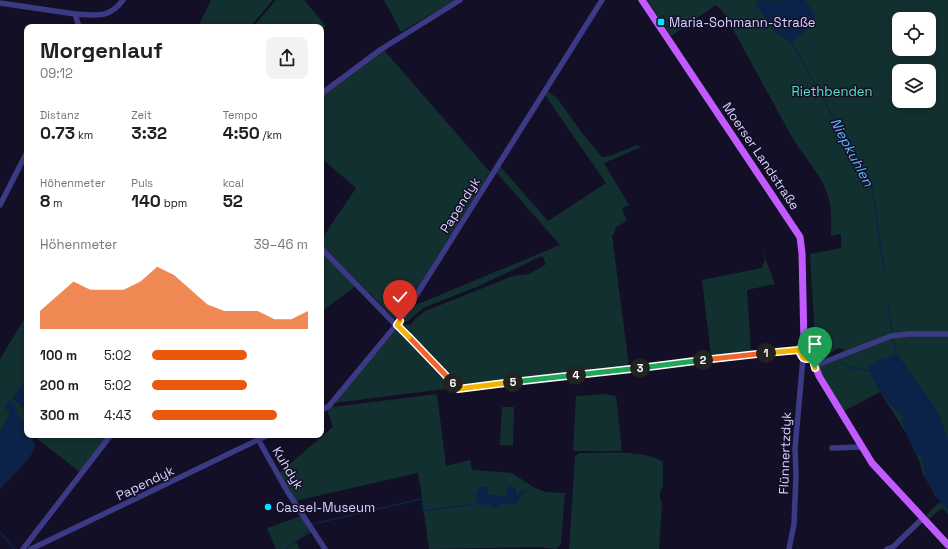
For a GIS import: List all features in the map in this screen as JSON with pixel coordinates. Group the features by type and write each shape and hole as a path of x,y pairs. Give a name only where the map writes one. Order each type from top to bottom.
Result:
{"main road":[{"name":"Moerser Landstraße","path":"642,0 800,237 802,248 804,344"},
{"path":"804,344 811,344 814,347 815,352 812,357 807,359 803,358 799,350 804,344"},
{"path":"812,357 814,366 822,383 872,463 948,545"}],"street":[{"path":"0,3 75,14 109,14 116,10 123,0"},
{"path":"324,92 380,50 460,0"},
{"name":"Papendyk","path":"324,408 329,406 397,325 602,0"},
{"path":"75,14 79,24"},
{"path":"0,205 24,158"},
{"path":"324,251 458,389 799,350"},
{"path":"814,366 893,336 948,334"},
{"name":"Flünnertzdyk","path":"789,549 794,524 796,476 795,449 803,358"},
{"path":"23,549 109,438"},
{"name":"Papendyk","path":"31,549 262,438"},
{"name":"Kuhdyk","path":"258,440 283,484 325,549"},
{"path":"832,448 862,447"},
{"path":"887,549 893,547 923,518"}],"green space":[{"path":"211,0 273,0 253,24 199,24"},
{"path":"276,0 304,0 326,26 324,28 324,24 256,24"},
{"path":"384,0 455,0 401,32"},
{"name":"Riethbenden","path":"647,0 948,0 948,514 942,508 929,519 926,515 939,503 941,503 923,475 920,463 906,433 880,392 844,411 817,366 845,350 839,348 825,356 815,338 808,337 808,335 813,334 814,323 810,254 841,248 841,234 831,236 830,203 823,183 793,139 724,13 716,5 671,36"},
{"path":"384,50 490,172 397,321 324,247 324,236 356,188 324,161 324,93"},
{"path":"546,90 557,98 582,133 602,157 610,156 637,145 641,147 604,163 629,205 622,208 627,221 616,227 614,234 612,235 629,366 464,386 454,381 400,325 411,325 414,320 425,311 513,276 529,274 546,264 542,256 481,285 423,308 408,321 401,321 411,307 560,245 495,171 499,165 548,221 606,183 544,94"},
{"path":"761,247 775,284 747,290 751,352 630,367 711,356 702,280 762,268 765,260"},
{"path":"324,254 356,286 324,310"},
{"path":"24,319 24,383 12,398 24,408 24,421 17,416 10,401 6,405 7,410 11,412 0,433 0,359"},
{"path":"398,328 453,388 334,403 335,401"},
{"path":"437,394 446,466 470,460 472,470 512,473 533,487 546,492 565,493 561,543 557,549 538,547 429,549 422,499 313,524 422,498 418,473 295,501 278,474 320,438 324,438 324,435 333,427 327,410 333,407"},
{"path":"605,394 616,396 622,451 573,451 576,396"},
{"path":"502,407 514,407 513,446 500,445"},
{"path":"36,438 106,438 80,472"},
{"path":"580,453 634,453 655,458 663,462 663,487 660,495 662,503 659,549 569,549 575,456"},
{"path":"301,516 311,532 296,542 300,549 276,549 267,528"}],"water":[{"path":"805,0 815,15 808,28 792,43 779,36 757,7 755,1"},
{"path":"897,354 937,410 948,439 948,509 934,496 933,489 926,479 922,458 916,455 901,420 904,419 903,416 882,394 871,375 869,367 878,360"},
{"path":"24,383 24,408 12,398"},
{"path":"10,400 16,405 17,416 24,421 24,438 33,438 35,444 31,455 0,489 0,433 11,413 7,410 6,405"},
{"path":"509,486 516,488 516,496 522,490 525,490 517,504 500,504 495,508 491,507 490,504 480,505 477,498 477,491 481,487 487,487 488,494 507,497 506,491"}],"waterway":[{"name":"Niepkuhlen","path":"792,43 872,187 884,270"},
{"name":"Niepkuhlen","path":"888,302 892,334"},
{"name":"Niepkuhlen","path":"893,337 896,355"},
{"path":"842,362 850,368 870,371"},
{"path":"313,524 422,499 423,511 474,504 480,501"},
{"path":"286,549 310,530"},
{"path":"0,532 14,549"}],"place":[{"name":"Maria-Sohmann-Straße","path":"661,22"},
{"name":"Cassel-Museum","path":"268,507"}],"route":[{"path":"400,321 397,325 458,389 794,350 799,350 800,354 805,359 812,357 815,368"}]}
